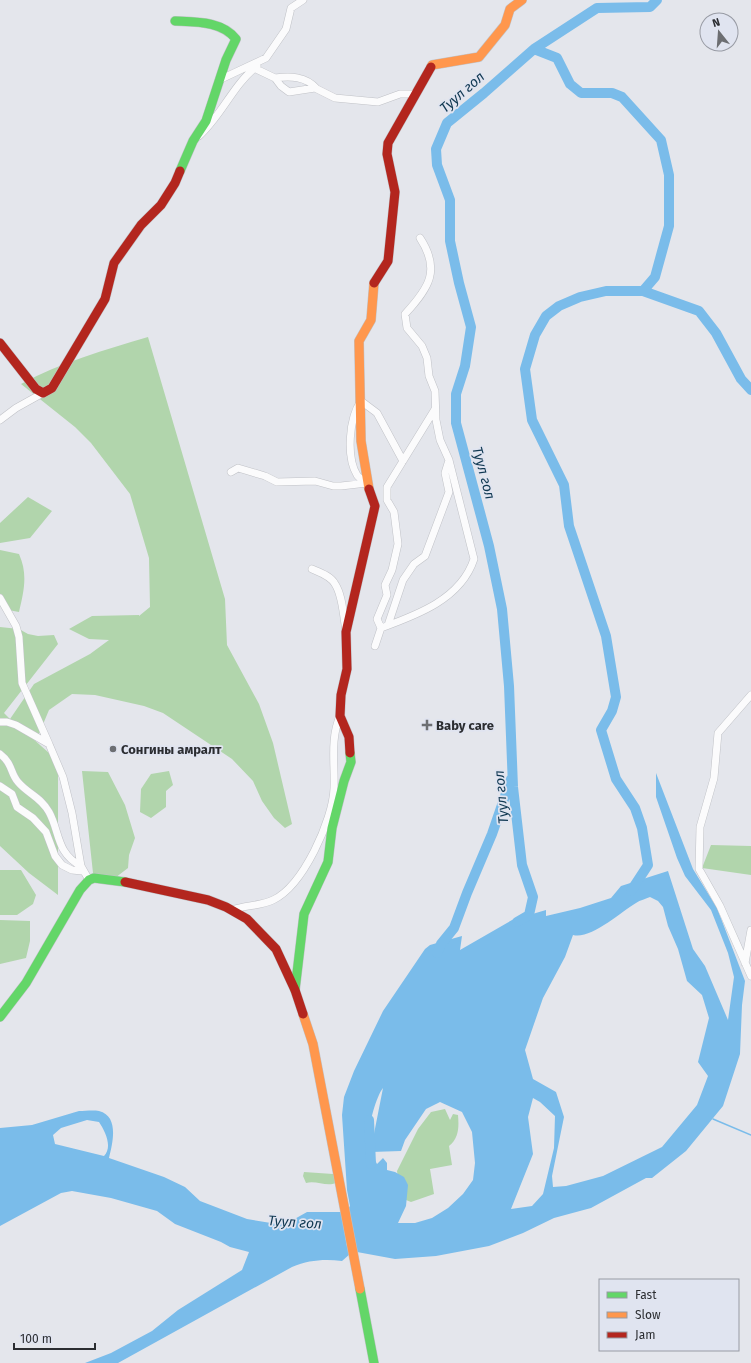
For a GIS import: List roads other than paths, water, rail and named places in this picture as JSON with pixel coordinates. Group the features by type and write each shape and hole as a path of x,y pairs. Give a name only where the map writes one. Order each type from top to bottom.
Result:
{"street":[{"path":"193,141 215,119 235,90 254,68 266,58 286,29 291,8 304,0"},
{"path":"346,632 375,506 367,483 361,441 361,401 358,360 359,341 371,320 374,281 388,261 395,192 387,154 388,143 414,94 432,65 478,57 505,25 510,9 522,0"},
{"path":"0,420 16,408 52,388 105,298 114,263 141,225 161,205 175,183 193,141 206,121 226,60 236,39 234,35 218,26 175,21"},
{"path":"219,80 266,58"},
{"path":"254,68 275,78 281,86 289,92 313,88 317,89"},
{"path":"275,78 288,76 298,77 310,82 317,89 331,97 348,100 378,102 400,94 414,94"},
{"path":"381,628 427,609 452,593 470,572 474,559 471,545 463,523 459,496 449,460 440,440 436,420 436,391 429,376 427,358 422,346 407,328 405,314 418,299 432,272 427,250 420,238"},
{"path":"0,343 36,389 43,393"},
{"path":"361,401 377,414 403,460"},
{"path":"375,646 381,628 377,619 387,595 385,585 392,570 398,544 394,512 387,500 387,487 436,408"},
{"path":"388,625 403,580 414,564 425,556 449,492 445,473 449,460"},
{"path":"231,472 238,468 245,469 266,476 277,482 315,481 332,486 367,483"},
{"path":"232,910 242,906 263,903 280,895 292,885 301,874 317,847 333,803 336,725 340,716 341,695 347,669 346,632 340,599 335,583 325,575 312,569"},
{"path":"0,598 16,626 19,638 22,682 59,766 68,792 82,869"},
{"path":"751,695 718,733 714,778 700,827 699,869 720,906 751,976"},
{"path":"295,990 304,914 328,862 332,828 351,762 349,737 340,716"},
{"path":"0,722 7,722 16,725 49,744"},
{"path":"0,754 12,766 18,782 41,799 50,814 57,836 66,854 82,869 89,880"},
{"path":"0,786 12,794 18,808 33,818 46,832 55,856 62,865 72,870 82,869"},
{"path":"0,1017 26,983 80,890 89,880 94,878 136,883 208,900 232,910 247,919 276,949 295,990 313,1044 374,1363"},
{"path":"745,963 751,930"}],"water":[{"path":"656,773 693,869 717,908 745,981 742,1005 740,1054 723,1106 686,1151 652,1178 646,1178 591,1208 554,1218 523,1233 489,1246 436,1256 395,1259 357,1252 348,1209 350,1206 347,1190 342,1115 344,1097 354,1071 383,1011 425,949 430,945 462,936 460,950 512,920 546,910 546,916 580,908 611,898 621,886 668,871 693,949 705,966 728,1020 734,977 728,953 711,910 685,876 677,858 656,797","holes":["650,897 658,901 663,907 668,926 678,949 687,981 702,995 709,1018 698,1062 708,1076 697,1105 662,1147 603,1176 566,1186 553,1187 552,1176 564,1117 556,1092 533,1079 525,1050 543,998 565,957 573,935 588,933 596,929 638,902","383,1088 370,1150 370,1127 374,1108","533,1098 540,1102 555,1116 554,1148 543,1194 532,1206 511,1209 533,1154 528,1117","440,1102 462,1112 472,1132 475,1163 473,1180 463,1194 448,1208 432,1218 415,1223 398,1223 406,1206 408,1185 404,1177 387,1170 387,1163 383,1158 377,1164 371,1152 401,1151 405,1140 426,1109"]},
{"path":"79,1111 99,1111 110,1118 112,1124 113,1137 109,1158 164,1177 185,1187 200,1201 247,1219 277,1224 291,1221 307,1212 341,1212 347,1246 350,1254 342,1261 317,1261 292,1267 118,1363 85,1363 111,1353 152,1331 178,1310 242,1270 249,1252 230,1247 175,1224 157,1211 111,1198 72,1191 61,1193 0,1226 0,1128 32,1125","holes":["87,1120 99,1122 106,1134 108,1144 107,1152 104,1156 55,1144 53,1135 61,1128"]}],"waterway":[{"name":"Туул гол","path":"517,922 529,915 533,897 522,865 513,787 509,686 502,609 489,546 456,423 456,394 465,366 471,327 459,283 450,241 450,200 437,165 436,149 447,123 534,49 597,8 650,7 657,0"},
{"name":"Туул гол","path":"534,49 557,58 570,84 581,93 612,93 622,97 661,140 669,175 669,226 655,277 643,291"},
{"name":"Туул гол","path":"631,891 648,865 642,828 635,808 616,779 601,730 612,711 616,697 606,636 569,526 564,485 532,420 525,369 535,335 546,316 559,306 580,297 606,291 643,291 699,311 716,333 741,379 751,390"},
{"path":"437,953 441,944 454,928 492,834 511,779"},
{"path":"713,1119 751,1135"},
{"name":"Туул гол","path":"369,1120 371,1164"}],"place":[{"name":"Baby care","path":"427,725"},
{"name":"Сонгины амралт","path":"113,749"}]}
